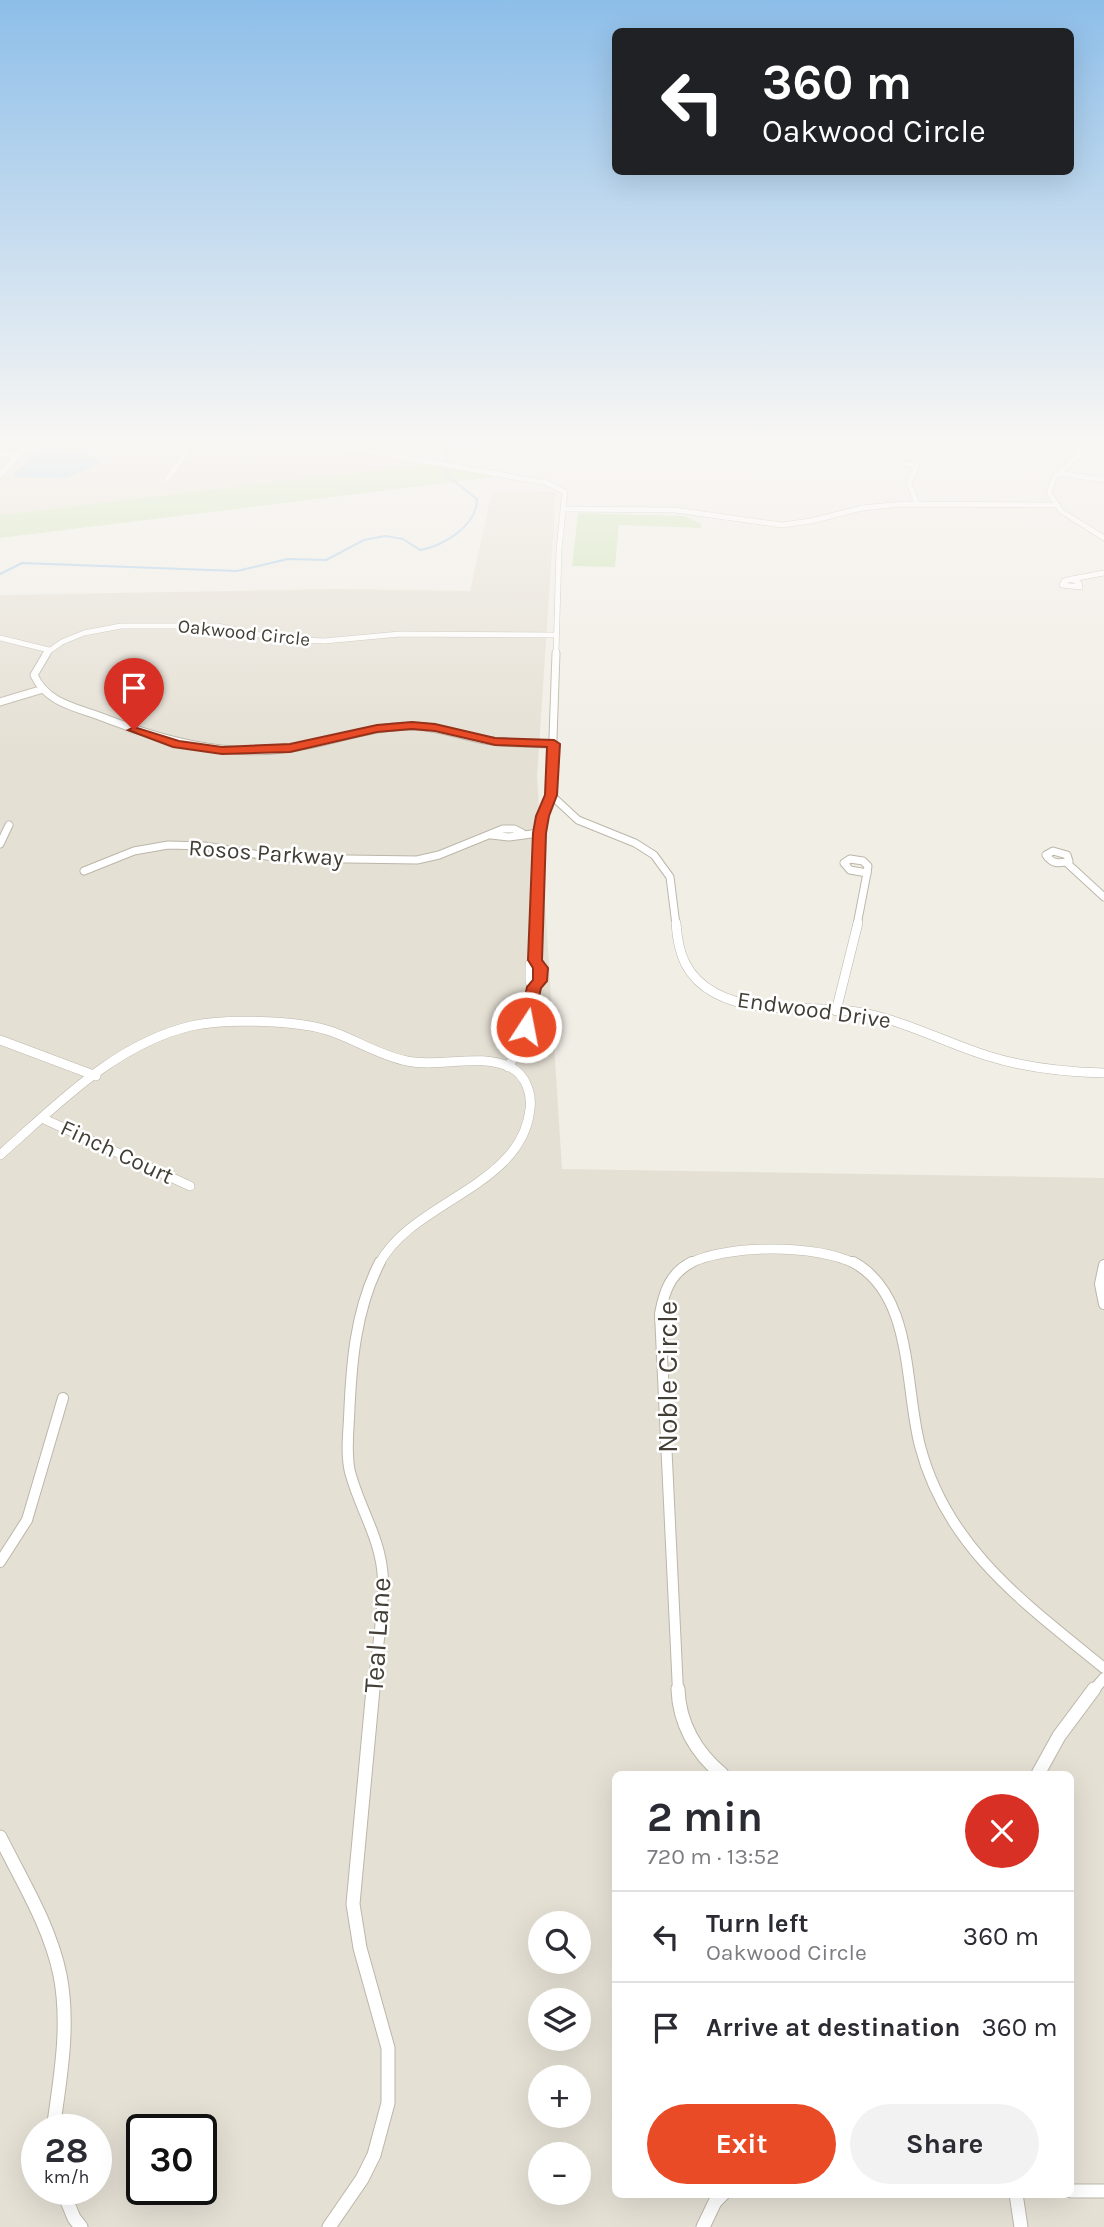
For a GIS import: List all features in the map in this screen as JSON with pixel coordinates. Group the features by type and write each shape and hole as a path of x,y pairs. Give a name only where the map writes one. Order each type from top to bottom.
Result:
{"street":[{"path":"0,1155 122,1055 163,1034 191,1026 222,1023 315,1026 341,1034 371,1051 404,1061 480,1062 508,1067 523,1042 534,987 540,982 541,968 535,960 539,833 542,816 551,795 560,543"},
{"path":"1071,579 1104,573"},
{"name":"Oakwood Circle","path":"49,650 84,633 135,625 217,626 289,640 331,640 400,634 556,635"},
{"path":"0,638 49,650 35,670 36,683 40,690 63,702 152,737 205,749 279,749 377,729 412,726 435,727 495,742 554,744"},
{"path":"0,702 40,690"},
{"name":"Endwood Drive","path":"551,795 570,816 636,843 663,864 671,884 681,961 701,984 725,997 743,1003 778,1008 836,1011 894,1019 975,1052 1010,1062 1040,1068 1104,1073"},
{"path":"0,844 9,825"},
{"name":"Rosos Parkway","path":"84,871 122,853 152,847 209,847 264,857 410,860 442,854 491,835 510,837 522,833 539,833"},
{"path":"1067,863 1104,897"},
{"path":"836,1011 861,913 867,873"},
{"path":"0,1040 96,1076"},
{"name":"Teal Lane","path":"329,2227 352,2200 384,2130 391,2070 382,2022 360,1950 353,1904 383,1580 378,1542 350,1472 348,1429 359,1316 372,1275 392,1244 413,1225 481,1183 508,1158 518,1143 525,1129 531,1100 529,1090 519,1072 508,1067"},
{"name":"Finch Court","path":"44,1119 190,1186"},
{"name":"Noble Circle","path":"719,1771 702,1756 694,1744 683,1723 678,1698 660,1314 664,1291 678,1270 698,1258 718,1252 826,1254 852,1262 875,1278 890,1296 897,1314 924,1459 940,1503 963,1539 991,1572 1104,1668"},
{"path":"1104,1265 1100,1284 1104,1304"},
{"path":"0,1562 29,1513 63,1398"},
{"path":"1040,1771 1058,1737 1104,1678"},
{"path":"0,1837 46,1932 60,1974 65,2020 56,2114"},
{"path":"1074,2191 1104,2192"},
{"path":"703,2227 719,2198"},
{"path":"1017,2198 1021,2227"},
{"path":"69,2205 81,2227"}],"shaded area":[{"path":"481,543 553,543 537,777 562,1169 1104,1178 1104,2227 0,2227 0,595 337,589 470,591"}],"green space":[{"path":"575,543 617,543 615,567 572,566"}],"waterway":[{"path":"0,574 22,563 237,571 288,559 326,560 358,543"},
{"path":"409,543 420,550 441,543"}],"route":[{"path":"134,730 177,744 222,750 261,751 290,748 401,726 435,727 495,742 554,744 551,795 542,816 539,833 535,960 541,968 540,981 534,987 526,1027"}]}
